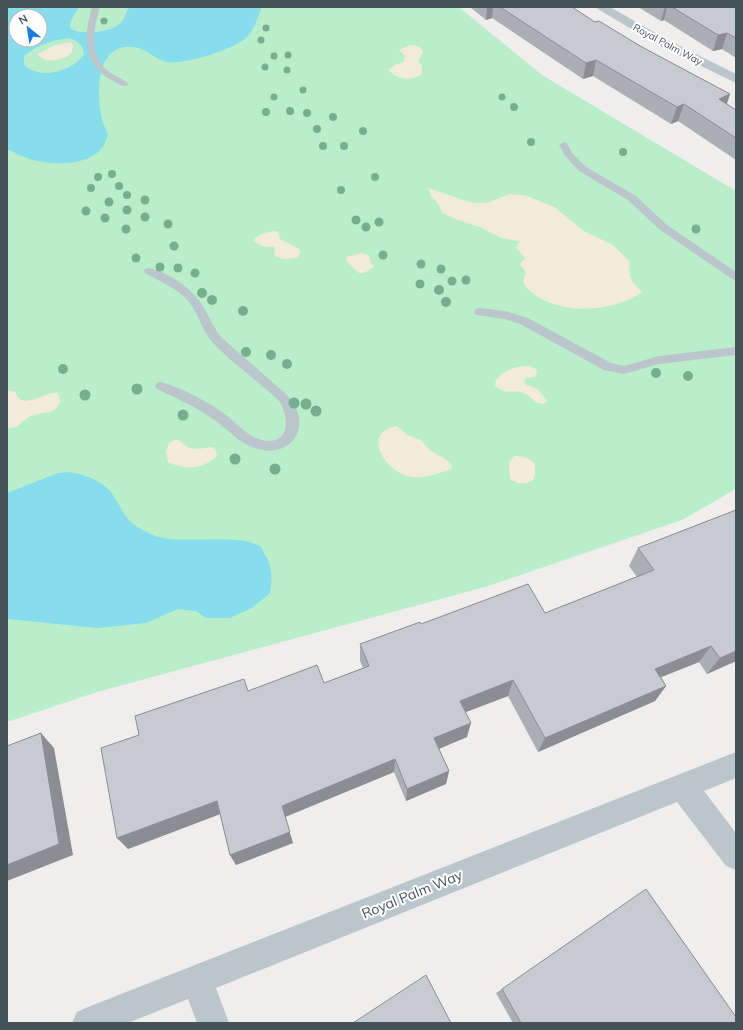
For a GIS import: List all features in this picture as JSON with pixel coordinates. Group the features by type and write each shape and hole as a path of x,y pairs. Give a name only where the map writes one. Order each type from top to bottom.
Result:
{"street":[{"name":"Royal Palm Way","path":"602,7 662,42 736,79"},
{"name":"Royal Palm Way","path":"88,1023 736,766"},
{"path":"683,787 736,856"},
{"path":"197,979 213,1023"}],"lane":[{"path":"96,7 90,32 91,48 94,59 104,73 124,84"},
{"path":"564,145 565,150 581,167 632,198 648,211 662,226 683,242 736,277"},
{"path":"149,271 187,293 200,310 208,328 217,340 283,399 292,413 294,425 291,435 284,442 274,446 265,446 252,442 217,415 161,386"},
{"path":"480,312 505,315 524,321 608,367 624,370 659,360 736,351"}],"green space":[{"path":"7,7 459,7 542,75 736,191 736,489 682,520 485,587 97,692 7,722"}],"sand":[{"path":"70,42 72,43 73,47 71,54 58,60 45,59 38,54 53,46"},
{"path":"410,45 420,47 423,52 418,61 422,66 422,74 414,78 400,78 389,70 395,65 403,62 405,56 399,50"},
{"path":"428,188 469,202 490,202 509,194 524,195 554,207 584,231 613,245 629,261 630,277 634,284 642,292 631,299 603,307 574,308 560,306 546,301 531,292 523,281 526,273 520,264 525,258 516,248 520,241 501,238 480,227 442,213 438,203 432,197"},
{"path":"274,231 278,232 280,239 299,249 300,253 298,257 286,259 277,257 274,255 274,247 260,245 254,240 258,236"},
{"path":"362,253 369,255 370,261 374,267 364,273 359,273 346,261 346,257"},
{"path":"529,366 536,369 537,374 534,377 526,378 524,382 525,384 537,389 547,401 543,404 536,402 522,392 504,391 495,386 499,377 508,370"},
{"path":"7,390 15,392 18,398 27,401 48,394 58,393 60,401 58,406 52,411 28,417 15,427 7,428"},
{"path":"397,426 407,435 421,440 431,451 447,460 452,466 451,469 421,477 411,477 401,474 393,468 380,452 378,443 380,436 386,430"},
{"path":"179,440 183,444 194,449 212,447 215,449 217,456 211,461 199,466 187,467 174,465 168,462 166,451 169,443"},
{"path":"514,456 526,458 535,464 535,475 533,480 527,483 521,483 510,479 509,463"}],"water":[{"path":"7,7 80,7 72,19 70,28 81,32 96,32 111,29 117,26 121,23 130,7 262,7 255,25 249,35 234,46 210,55 185,61 166,62 142,49 133,47 121,48 112,53 102,70 100,82 99,93 101,115 108,135 102,148 94,155 86,159 67,163 38,161 21,156 7,149"},
{"path":"68,472 89,477 103,485 113,495 124,514 133,524 155,536 180,539 239,540 261,547 271,569 270,593 252,608 230,618 206,618 196,611 178,609 146,623 97,628 7,619 7,493 58,473"}],"building":[{"path":"500,7 572,7 595,22 599,21 642,47 730,94 719,99 736,110 736,138 684,104 677,107 596,60 586,63"},
{"path":"672,7 736,7 736,38 727,33 718,35"},
{"path":"736,510 736,651 720,658 711,646 655,669 666,686 545,738 513,680 460,701 471,723 434,738 449,771 407,789 395,759 282,806 290,832 230,855 217,801 117,838 101,748 139,735 135,716 244,679 248,691 317,665 324,683 369,666 360,644 420,622 421,624 528,584 545,613 654,570 638,548"},
{"path":"41,733 59,844 7,865 7,746"},
{"path":"646,889 736,1017 736,1023 521,1023 502,989"},
{"path":"426,975 451,1023 353,1023"}]}
